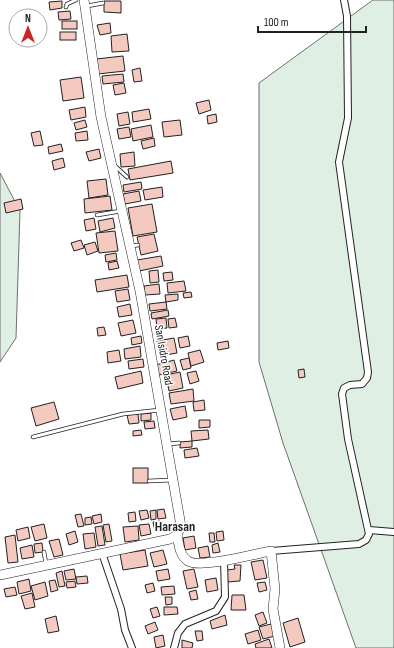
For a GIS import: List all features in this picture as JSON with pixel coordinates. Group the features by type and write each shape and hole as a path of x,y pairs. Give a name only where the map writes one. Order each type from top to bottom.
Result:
{"street":[{"path":"0,576 155,542 177,535 180,552 188,560 200,564 271,551 359,544 366,540 369,534 348,439 342,394 344,388 350,385 362,384 367,378 368,372 339,162 348,118 347,16 344,0"},
{"name":"San Isidro Road","path":"85,3 101,117 123,211 134,245 140,291 175,480 181,526 177,535"},
{"path":"368,530 394,532"},
{"path":"271,551 275,589 273,609 280,648"},
{"path":"102,553 121,609 125,630 132,648"},
{"path":"174,648 178,633 185,624 216,611 225,597 224,560"}],"lane":[{"path":"66,7 67,4 76,0"},
{"path":"85,3 103,3"},
{"path":"112,164 128,177"},
{"path":"98,215 123,211"},
{"path":"33,437 123,414 162,410"},
{"path":"168,444 179,443"},
{"path":"150,481 175,480"},
{"path":"44,552 47,565"}],"green space":[{"path":"373,0 394,0 394,648 356,648 283,443 259,362 259,83"},
{"path":"0,173 20,211 16,338 0,362"}],"building":[{"path":"62,1 62,8 50,10 49,2"},
{"path":"104,1 121,1 121,13 104,12"},
{"path":"70,11 71,19 59,20 58,12"},
{"path":"62,21 77,21 77,29 62,29"},
{"path":"110,23 111,33 100,35 97,25"},
{"path":"60,32 76,32 76,40 60,40"},
{"path":"127,34 129,51 112,52 111,36"},
{"path":"123,56 125,71 98,74 96,59"},
{"path":"140,68 142,81 134,82 132,70"},
{"path":"123,74 124,82 103,84 102,76"},
{"path":"81,77 84,98 63,101 60,80"},
{"path":"124,83 126,93 115,95 113,85"},
{"path":"209,100 211,110 199,114 196,103"},
{"path":"85,107 86,117 71,120 69,110"},
{"path":"149,109 151,119 133,122 132,112"},
{"path":"128,112 130,124 119,126 117,114"},
{"path":"216,114 217,122 208,124 207,116"},
{"path":"85,120 87,127 76,130 74,123"},
{"path":"180,120 182,135 164,137 162,122"},
{"path":"151,125 153,137 133,141 131,129"},
{"path":"129,127 131,137 119,139 117,129"},
{"path":"40,131 43,145 34,146 31,133"},
{"path":"87,131 88,140 76,141 75,133"},
{"path":"154,138 155,146 143,149 141,141"},
{"path":"61,144 63,151 49,154 48,147"},
{"path":"99,149 101,158 89,161 86,152"},
{"path":"134,152 135,166 121,167 120,154"},
{"path":"63,158 65,167 54,170 52,161"},
{"path":"171,161 173,173 130,180 128,169"},
{"path":"106,179 108,195 89,198 87,181"},
{"path":"141,182 142,189 124,192 123,185"},
{"path":"162,187 163,197 145,200 143,190"},
{"path":"139,191 141,201 125,204 123,194"},
{"path":"110,196 112,210 85,213 84,199"},
{"path":"21,199 23,209 6,213 4,203"},
{"path":"152,204 157,232 133,236 128,208"},
{"path":"94,218 96,229 86,231 84,220"},
{"path":"113,218 115,228 100,232 98,221"},
{"path":"115,231 118,251 99,253 96,233"},
{"path":"154,234 158,251 141,255 137,237"},
{"path":"81,240 84,248 74,251 71,243"},
{"path":"95,242 98,251 87,255 84,245"},
{"path":"116,253 117,260 106,262 105,255"},
{"path":"161,256 163,266 139,271 137,260"},
{"path":"117,261 119,268 109,270 108,263"},
{"path":"158,270 159,282 150,283 149,271"},
{"path":"172,272 173,280 164,281 163,273"},
{"path":"127,275 129,287 97,292 95,280"},
{"path":"184,281 186,291 168,293 167,283"},
{"path":"159,284 160,294 145,295 144,286"},
{"path":"128,289 130,300 117,302 115,291"},
{"path":"191,292 192,297 184,298 183,293"},
{"path":"178,294 178,300 166,302 165,295"},
{"path":"166,302 167,309 150,311 149,304"},
{"path":"130,304 132,315 119,317 117,307"},
{"path":"168,310 169,316 152,319 151,313"},
{"path":"166,318 167,328 157,329 156,319"},
{"path":"175,318 177,327 169,328 168,319"},
{"path":"133,320 136,333 121,336 118,323"},
{"path":"104,327 106,335 98,336 97,328"},
{"path":"141,336 142,343 132,345 131,338"},
{"path":"188,336 190,346 180,348 178,338"},
{"path":"174,338 177,353 160,356 157,341"},
{"path":"228,341 229,348 218,350 217,343"},
{"path":"140,346 141,357 125,359 124,349"},
{"path":"119,350 121,361 108,363 107,352"},
{"path":"200,350 204,362 191,366 188,353"},
{"path":"189,358 191,368 183,370 180,360"},
{"path":"143,359 144,367 129,369 128,361"},
{"path":"174,360 177,371 159,375 156,365"},
{"path":"304,369 305,377 299,378 298,370"},
{"path":"141,371 143,383 118,389 115,377"},
{"path":"196,371 199,381 190,384 187,373"},
{"path":"180,372 183,388 169,391 166,375"},
{"path":"193,389 194,401 171,404 169,393"},
{"path":"204,400 205,410 194,411 193,402"},
{"path":"54,402 59,419 36,426 31,408"},
{"path":"185,406 187,417 173,420 170,409"},
{"path":"151,413 151,420 141,421 141,414"},
{"path":"138,414 139,423 129,424 127,415"},
{"path":"199,420 210,420 210,427 199,428"},
{"path":"154,421 155,428 145,429 144,422"},
{"path":"141,430 142,435 133,436 133,431"},
{"path":"208,430 209,439 192,441 191,431"},
{"path":"192,441 192,447 180,448 180,442"},
{"path":"197,448 199,456 185,458 184,450"},
{"path":"133,468 148,468 148,483 133,483"},
{"path":"164,509 166,518 158,519 157,510"},
{"path":"147,510 149,518 141,520 139,511"},
{"path":"156,510 156,519 151,520 150,511"},
{"path":"135,512 136,521 129,522 128,513"},
{"path":"81,514 84,526 78,527 75,515"},
{"path":"101,514 102,522 94,524 92,516"},
{"path":"91,517 92,524 85,525 85,518"},
{"path":"160,521 161,530 155,531 153,522"},
{"path":"44,524 47,538 35,541 31,527"},
{"path":"109,524 112,541 106,542 103,525"},
{"path":"149,524 151,534 141,536 139,525"},
{"path":"102,526 105,545 98,546 95,527"},
{"path":"138,526 139,540 125,542 123,527"},
{"path":"28,527 30,538 18,541 16,530"},
{"path":"75,531 78,542 69,545 66,534"},
{"path":"223,531 224,540 217,541 216,532"},
{"path":"94,533 96,547 85,549 83,534"},
{"path":"209,533 214,533 215,542 210,542"},
{"path":"15,535 18,562 8,563 5,537"},
{"path":"194,536 196,548 185,550 183,538"},
{"path":"59,539 63,555 54,557 49,541"},
{"path":"42,543 43,552 35,553 34,544"},
{"path":"218,543 220,552 213,553 212,545"},
{"path":"32,545 34,557 22,559 20,548"},
{"path":"208,546 210,557 200,558 198,548"},
{"path":"145,550 148,566 123,570 120,554"},
{"path":"163,550 167,564 154,567 150,553"},
{"path":"263,560 267,578 255,580 251,562"},
{"path":"234,565 241,565 240,581 227,582 227,570 235,569"},
{"path":"74,569 76,579 66,580 64,571"},
{"path":"168,569 170,579 158,581 156,571"},
{"path":"194,569 198,587 187,589 183,571"},
{"path":"62,571 65,586 59,587 56,573"},
{"path":"87,576 88,583 77,584 76,577"},
{"path":"216,578 218,590 207,592 205,580"},
{"path":"29,579 31,591 19,594 17,582"},
{"path":"55,580 58,590 51,592 49,581"},
{"path":"75,581 76,587 67,588 66,582"},
{"path":"45,582 48,596 35,600 31,586"},
{"path":"265,582 267,590 259,592 257,583"},
{"path":"153,583 155,591 147,593 145,585"},
{"path":"174,586 175,594 162,595 161,587"},
{"path":"15,587 17,595 6,597 4,589"},
{"path":"196,590 198,599 191,600 189,592"},
{"path":"32,593 35,607 25,609 21,596"},
{"path":"232,595 244,595 246,610 231,610"},
{"path":"165,597 172,597 172,604 166,605"},
{"path":"157,607 160,616 153,618 150,609"},
{"path":"164,607 177,607 178,614 164,615"},
{"path":"263,612 267,623 259,626 255,615"},
{"path":"225,615 227,625 212,629 210,621"},
{"path":"56,616 59,631 48,633 45,619"},
{"path":"298,618 305,642 290,647 283,623"},
{"path":"155,622 158,630 148,634 145,626"},
{"path":"271,624 275,636 263,639 259,627"},
{"path":"258,630 261,640 248,644 245,634"},
{"path":"195,631 202,631 203,640 197,641"},
{"path":"163,635 165,646 156,648 154,637"},
{"path":"269,639 272,648 256,648 255,644"},
{"path":"182,640 193,643 192,648 182,648"}],"district":[{"name":"Harasan","path":"175,526"}]}
